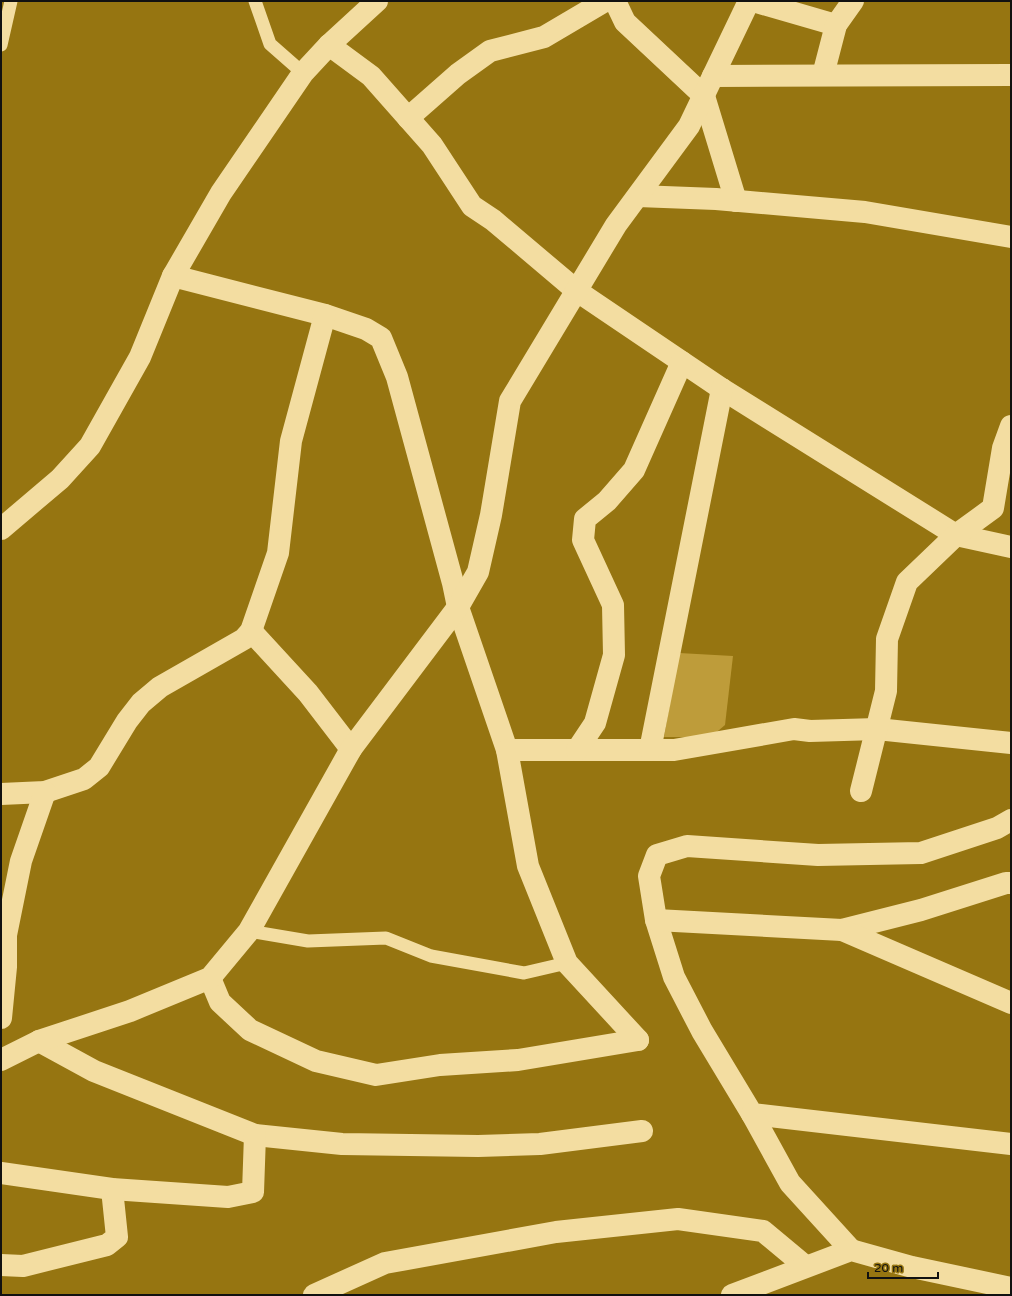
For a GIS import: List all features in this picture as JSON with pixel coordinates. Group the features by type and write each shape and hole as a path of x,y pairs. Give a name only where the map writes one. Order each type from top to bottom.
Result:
{"street":[{"path":"1,529 60,479 90,446 140,357 173,276 221,193 303,73 329,45 377,1"},
{"path":"408,118 458,74 490,51 544,37 605,1"},
{"path":"615,1 625,22 704,96 736,201"},
{"path":"1,1060 39,1041 130,1011 210,978 249,931 351,749 458,607 478,572 491,514 510,401 616,225 689,126 749,1"},
{"path":"753,1 836,25"},
{"path":"823,75 836,25 854,1"},
{"path":"329,45 371,76 432,145 472,206 493,220 576,291 722,389 956,535 1011,547"},
{"path":"714,76 1011,75"},
{"path":"638,196 736,201 866,212 1011,236"},
{"path":"173,276 366,328 381,338 397,378 451,575 458,607 507,750 528,866 567,963 638,1040 518,1060 440,1066 376,1075 316,1061 250,1030 220,1002 210,978"},
{"path":"1,794 45,792 84,779 99,767 127,721 141,703 160,687 244,639 252,632 278,553 290,441 325,316"},
{"path":"577,750 595,723 614,655 613,604 583,540 585,519 606,501 634,470 682,362"},
{"path":"650,750 722,389"},
{"path":"861,791 886,691 887,640 907,582 956,535 993,508 1003,448 1011,426"},
{"path":"252,632 308,693 351,749"},
{"path":"507,750 674,750 794,729 810,731 877,729 1011,743"},
{"path":"1,1018 6,967 6,935 21,861 45,792"},
{"path":"1011,820 997,828 921,852 818,855 687,846 657,855 649,876 656,920 674,977 702,1031 752,1114 790,1183 851,1250 912,1267 1011,1288"},
{"path":"656,920 842,930 921,910 1006,883 1011,883"},
{"path":"842,930 1011,1003"},
{"path":"39,1041 94,1071 255,1135 342,1144 478,1146 540,1144 642,1131"},
{"path":"752,1114 1011,1144"},
{"path":"1,1173 112,1189 228,1197 253,1192 255,1135"},
{"path":"1,1265 23,1266 107,1245 117,1237 112,1189"},
{"path":"314,1295 385,1263 556,1232 678,1219 763,1231 805,1266"},
{"path":"732,1295 805,1266 851,1250"}],"lane":[{"path":"1,45 11,1"},
{"path":"254,1 270,44 303,73"},
{"path":"249,931 308,941 386,938 431,956 524,973 567,963"}],"building":[{"path":"679,653 733,656 725,725 711,737 664,737"}]}
